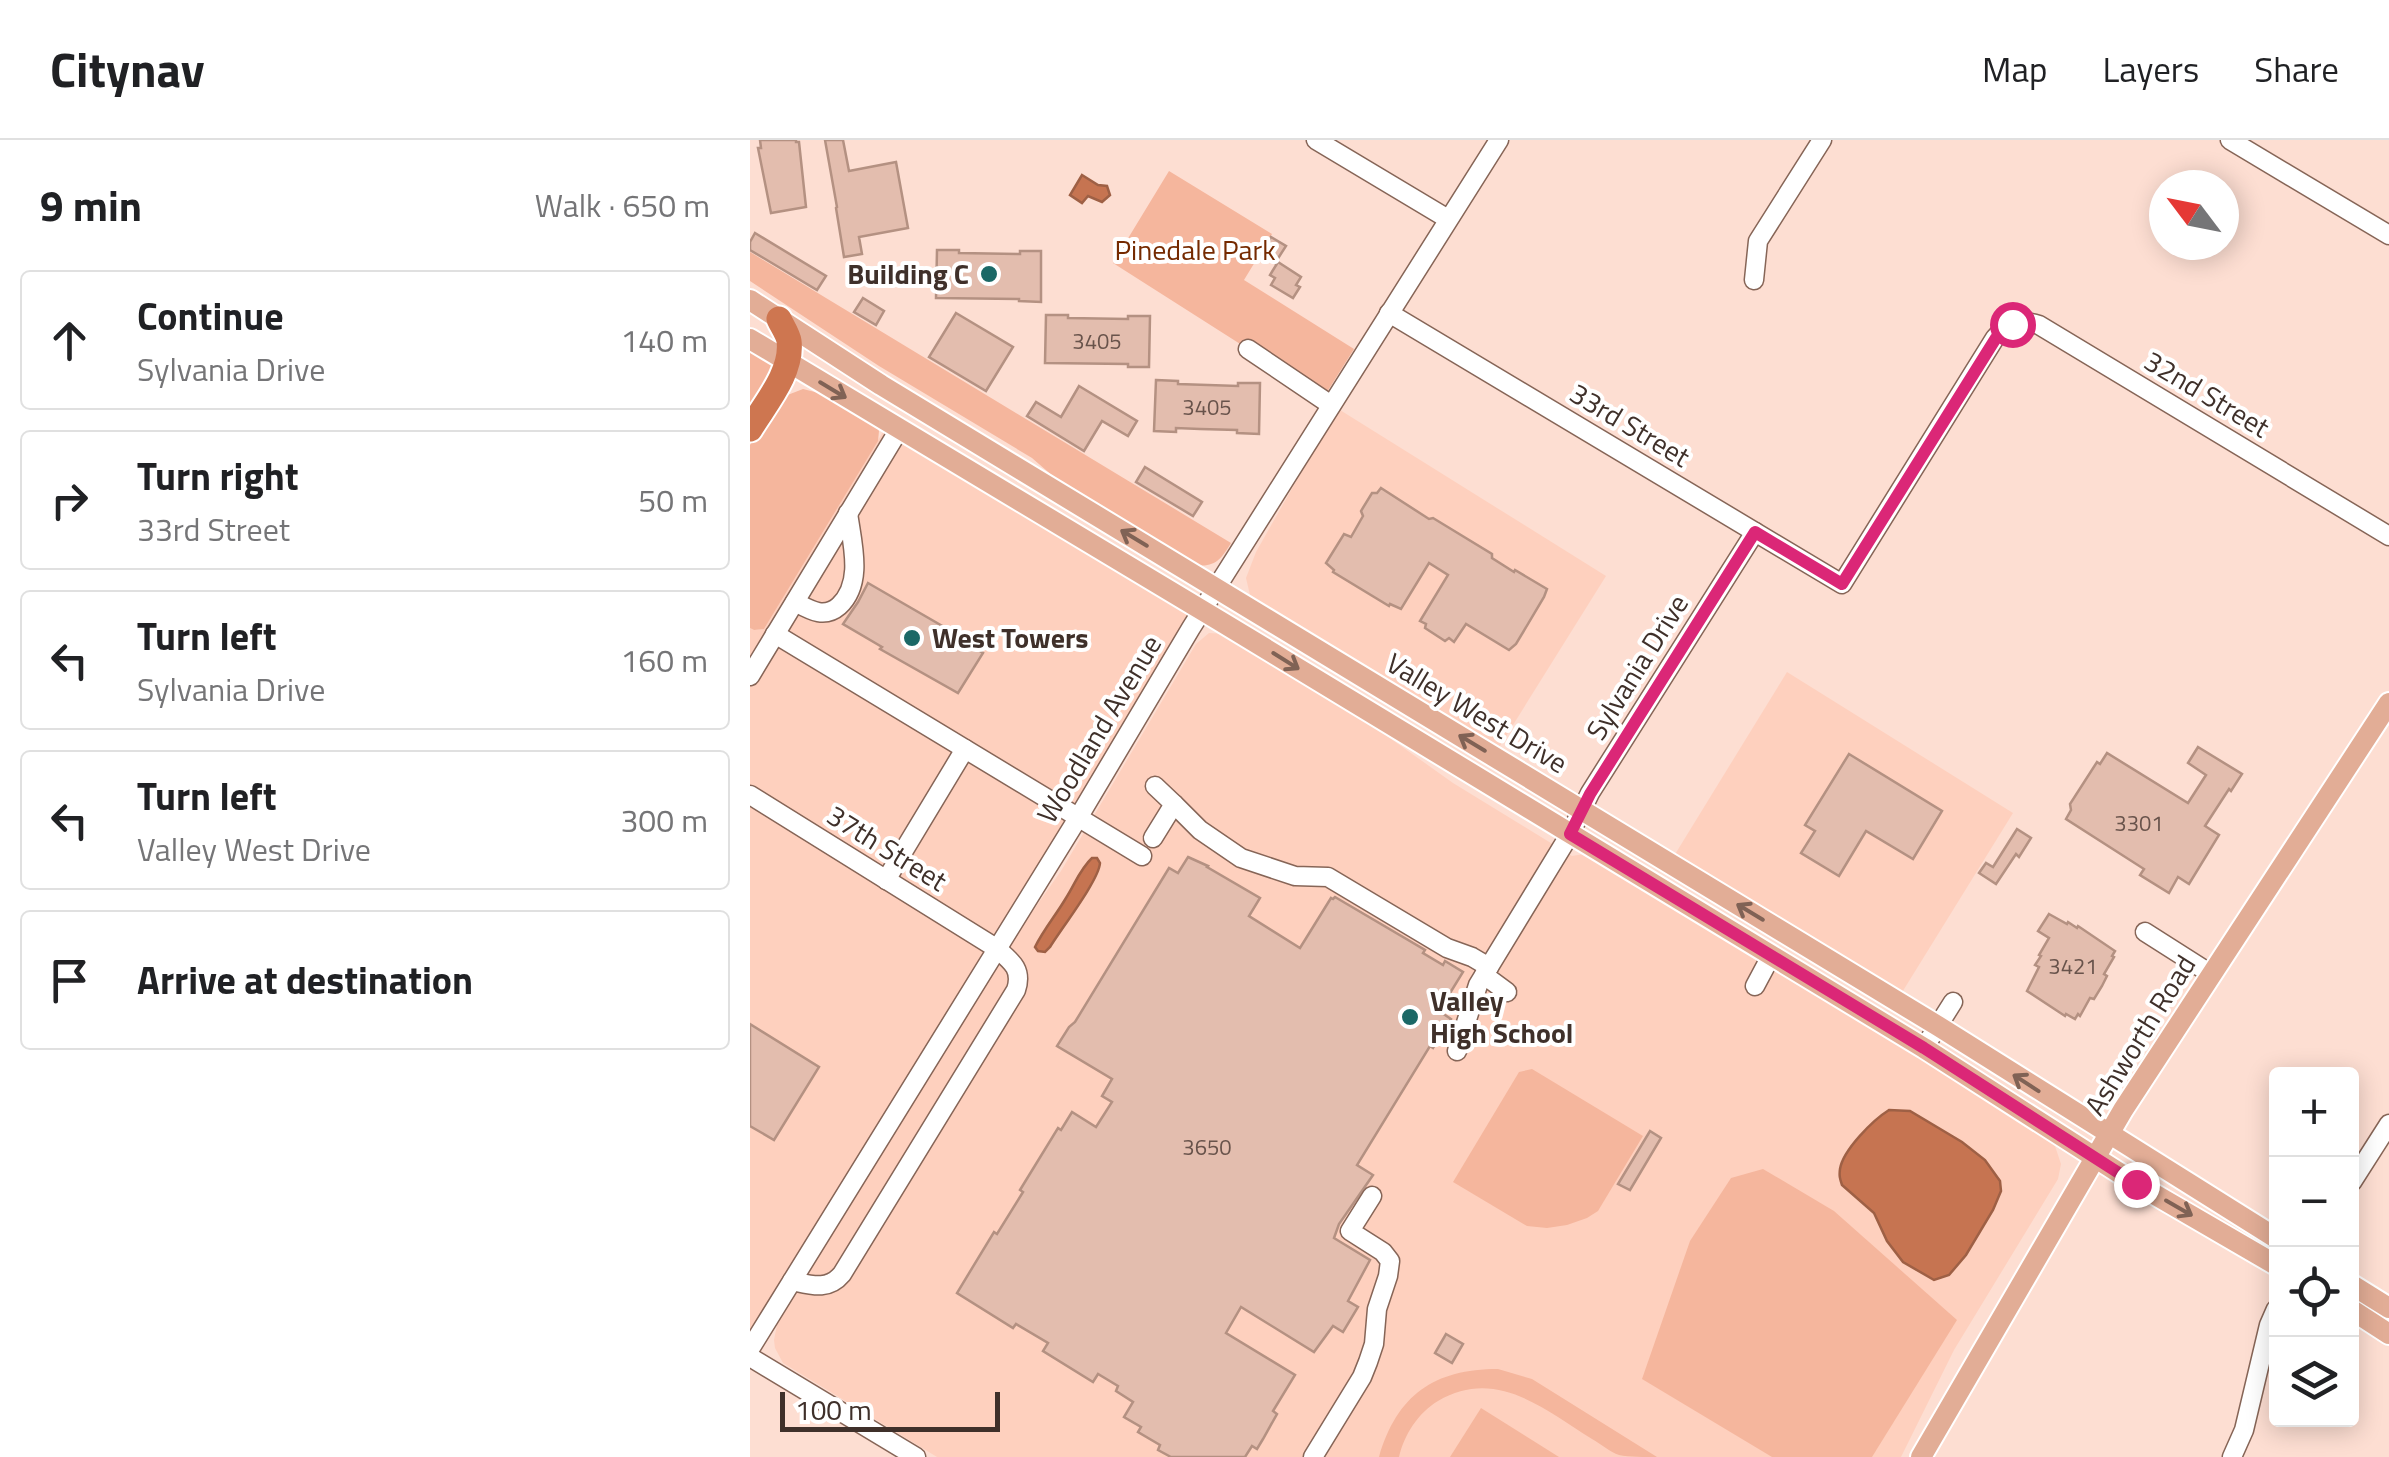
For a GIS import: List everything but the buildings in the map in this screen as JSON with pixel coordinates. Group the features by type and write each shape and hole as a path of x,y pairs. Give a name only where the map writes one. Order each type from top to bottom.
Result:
{"highway":[{"path":"750,429 787,362 789,341 779,319"}],"main road":[{"name":"Valley West Drive","path":"750,300 881,386 1938,1026 2269,1234"},
{"name":"Valley West Drive","path":"750,339 1924,1048 2095,1158 2269,1260"},
{"name":"Ashworth Road","path":"1921,1457 2109,1135 2389,703"},
{"path":"2359,1289 2389,1308"},
{"path":"2359,1315 2389,1334"}],"street":[{"path":"1316,140 1448,219"},
{"name":"Woodland Avenue","path":"750,1349 1202,610 1500,140"},
{"path":"1754,280 1758,241 1822,140"},
{"path":"2230,140 2389,235"},
{"name":"33rd Street","path":"1390,312 1842,584"},
{"name":"32nd Street","path":"1842,584 1996,338 2002,330 2022,322 2039,326 2389,536"},
{"path":"1248,349 1331,405"},
{"path":"750,676 900,428"},
{"path":"795,602 826,614 849,593 854,572 848,513"},
{"name":"Sylvania Drive","path":"1458,1051 1470,1005 1486,971 1755,532"},
{"path":"775,634 1142,856"},
{"path":"886,880 965,749"},
{"path":"1154,786 1200,830 1242,858 1295,876 1328,877 1486,971 1507,992"},
{"name":"37th Street","path":"750,795 996,948"},
{"path":"1153,838 1174,804"},
{"path":"2145,932 2211,974"},
{"path":"792,1281 821,1286 836,1282 1016,990 1016,966 996,948"},
{"path":"1756,986 1771,956"},
{"path":"1924,1048 1952,1002"},
{"path":"2359,1171 2389,1124"},
{"path":"1313,1457 1362,1377 1374,1344 1377,1309 1390,1261 1350,1231 1372,1196"},
{"path":"2232,1457 2244,1430 2269,1325"},
{"path":"750,1357 916,1457"}],"shaded area":[{"path":"1082,175 1107,186 1110,195 1102,202 1088,196 1082,203 1070,195"},
{"path":"1340,410 1606,576 1498,749 1250,595 1246,578 1256,552"},
{"path":"889,422 1203,610 750,1349 750,628 764,629"},
{"name":"Valley High School","path":"1209,633 1225,634 1356,714 1453,783 1572,856 1584,854 1921,1057 2055,1146 2061,1164 2058,1179 1954,1350 1901,1457 937,1457 783,1363 775,1348 777,1325 1018,932 1061,871 1196,644"},
{"path":"1787,672 2013,813 1901,994 1674,856"},
{"path":"1092,858 1100,863 1087,892 1050,947 1045,952 1038,951 1035,947 1039,940"},
{"path":"1889,1110 1910,1111 1962,1142 1985,1160 2000,1181 2001,1191 1993,1210 1966,1255 1949,1275 1934,1280 1903,1262 1887,1241 1874,1213 1840,1179 1842,1161 1853,1145"}],"green space":[{"name":"Pinedale Park","path":"1169,171 1272,234 1244,280 1354,349 1322,400 1113,263"},
{"path":"750,252 1231,543 1217,561 1196,565 1062,484 1032,458 879,366 750,281"},
{"path":"750,350 773,367 750,405"},
{"path":"803,389 823,394 875,424 878,441 764,629 754,630 750,628 750,445 773,407 785,396"},
{"path":"1532,1069 1643,1136 1598,1211 1567,1225 1527,1226 1453,1182 1519,1072"},
{"path":"1763,1169 1834,1211 1957,1320 1872,1457 1772,1457 1642,1379 1690,1241 1731,1178"},
{"path":"1498,1369 1532,1379 1657,1457 1619,1455 1519,1396 1480,1388 1438,1401 1413,1425 1399,1457 1379,1457 1396,1417 1421,1390 1455,1374"},
{"path":"1481,1408 1559,1457 1450,1457"}],"place":[{"name":"Building C","path":"989,274"},
{"name":"West Towers","path":"912,638"},
{"name":"Valley High School","path":"1410,1017"}],"route":[{"path":"2012,324 1996,338 1842,584 1755,532 1590,794 1570,834 1924,1048 2136,1184"}]}
